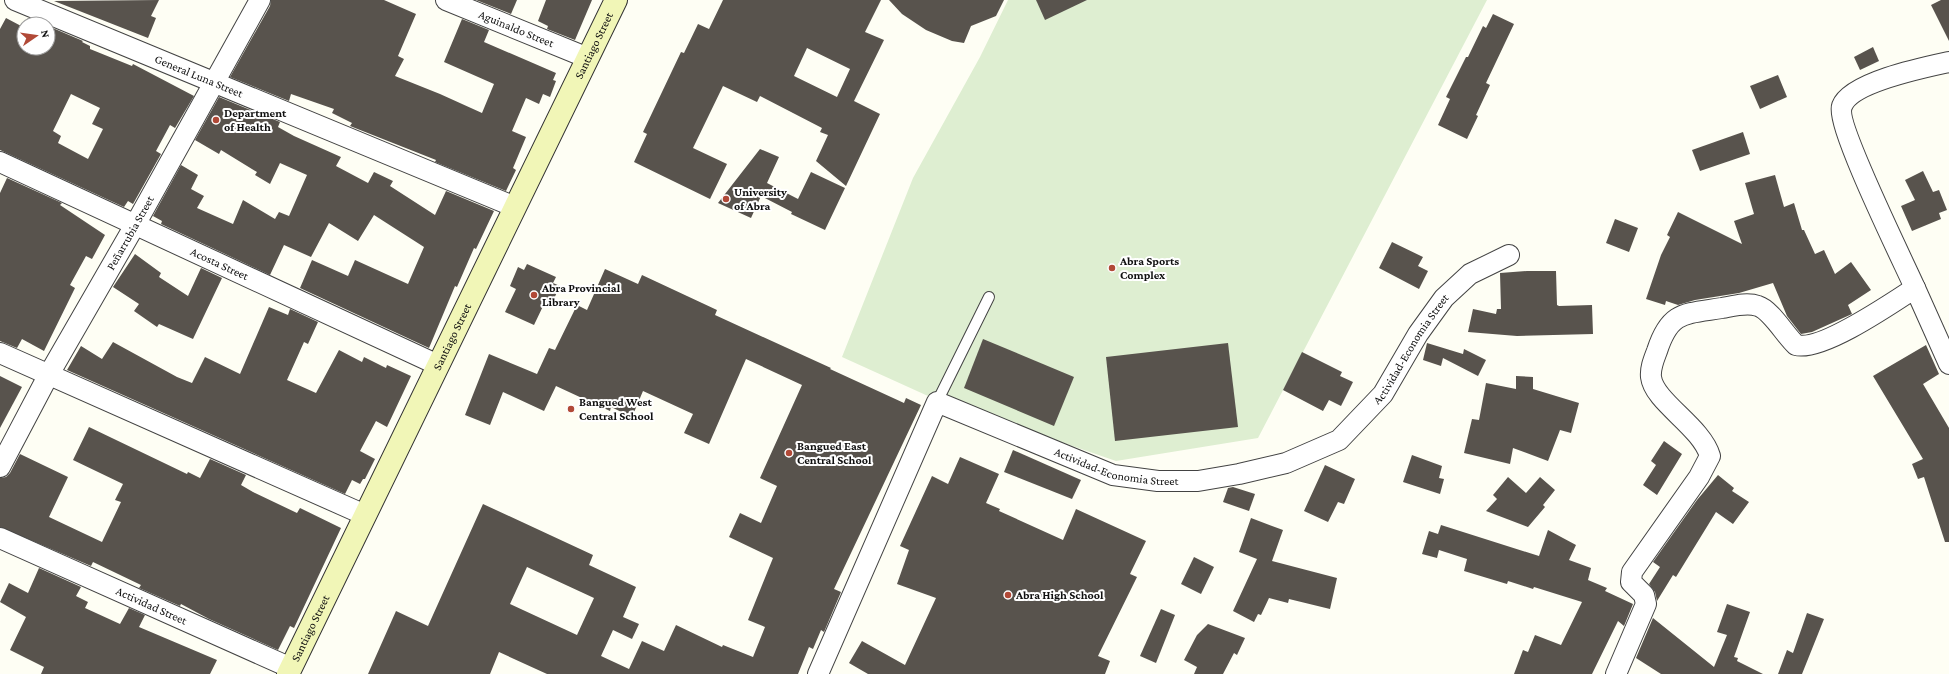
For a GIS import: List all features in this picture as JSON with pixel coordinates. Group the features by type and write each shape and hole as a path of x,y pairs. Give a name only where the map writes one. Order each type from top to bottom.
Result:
{"street":[{"name":"General Luna Street","path":"15,0 515,207"},
{"name":"Peñarrubia Street","path":"0,466 48,376 135,225 260,0"},
{"name":"Aguinaldo Street","path":"446,0 588,58"},
{"name":"Santiago Street","path":"294,672 365,515 616,0"},
{"path":"1949,62 1907,72 1872,84 1847,99 1842,106 1841,115 1869,187 1949,364"},
{"name":"Acosta Street","path":"0,162 438,365"},
{"name":"Actividad-Economia Street","path":"937,402 1113,475 1158,480 1198,481 1286,463 1339,440 1383,394 1418,334 1444,298 1470,274 1509,255"},
{"path":"1622,671 1646,604 1644,595 1631,582 1632,572 1699,477 1710,456 1707,445 1699,435 1654,389 1651,377 1652,366 1663,333 1671,322 1685,315 1740,305 1757,305 1768,312 1796,345 1808,346 1827,339 1859,322 1915,288"},
{"path":"0,353 48,376 365,515"},
{"path":"818,674 937,402"},
{"name":"Actividad Street","path":"0,538 294,672"}],"lane":[{"path":"937,402 989,297"}],"green space":[{"name":"Abra Sports Complex","path":"1008,0 1487,0 1258,438 1116,461 928,396 842,357 913,178 980,57"}],"building":[{"path":"159,0 151,16 156,18 148,38 54,1"},
{"path":"271,0 384,0 416,14 398,56 404,59 395,76 482,113 494,84 444,62 462,19 489,30 484,42 556,73 553,80 556,81 550,97 543,94 539,104 526,98 512,131 526,137 513,168 516,170 506,191 435,162 436,160 350,126 352,123 332,113 334,109 291,94 289,101 230,77 270,6"},
{"path":"476,0 517,0 511,14"},
{"path":"546,0 592,0 575,40 547,29 548,26 538,21"},
{"path":"723,0 881,0 865,32 884,40 854,101 880,114 846,186 816,161 828,135 820,132 822,128 760,96 757,102 723,86 693,148 727,164 710,199 634,162 647,134 643,132 681,52 684,53 698,24 709,29","holes":["807,48 850,69 837,97 794,76"]},
{"path":"889,0 1004,0 996,16 971,26 964,43 952,41 926,30 902,14"},
{"path":"1036,0 1087,0 1045,20"},
{"path":"1941,0 1949,0 1949,41 1931,5"},
{"path":"1493,14 1514,24 1486,83 1490,85 1467,139 1438,125 1450,99 1446,97 1483,26 1486,28"},
{"path":"6,18 16,23 16,56 56,56 56,29 83,41 82,42 90,46 90,49 132,66 133,64 194,96 175,128 170,125 156,151 161,154 133,204 128,201 124,207 0,150 0,29","holes":["71,94 100,108 92,124 103,129 88,159 58,143 61,136 53,131"]},
{"path":"1873,47 1879,61 1860,70 1854,57"},
{"path":"1778,75 1787,97 1760,109 1750,86"},
{"path":"219,97 280,122 278,127 294,136 341,157 336,166 368,183 374,172 393,181 390,186 435,215 446,191 494,211 476,249 474,248 457,287 455,286 429,348 300,288 312,260 348,276 355,260 408,284 424,247 374,215 358,241 329,223 311,257 284,245 270,275 161,224 162,221 153,216 181,165 198,175 191,189 204,196 197,208 233,224 243,200 275,219 279,212 289,216 307,175 280,163 270,184 255,175 257,172 221,150 219,154 195,140"},
{"path":"1743,132 1750,154 1700,171 1692,150"},
{"path":"760,149 779,157 767,183 798,199 811,172 845,188 825,230 791,214 792,212 761,196 751,218 718,203"},
{"path":"1923,171 1933,192 1939,190 1947,210 1939,213 1941,219 1912,231 1901,206 1915,200 1905,180"},
{"path":"1775,175 1784,207 1794,203 1802,230 1804,230 1815,254 1824,250 1835,274 1851,262 1871,290 1848,305 1852,314 1812,332 1801,334 1787,316 1773,283 1739,293 1695,300 1678,305 1666,301 1665,305 1646,299 1661,255 1670,237 1667,235 1678,212 1742,244 1734,221 1754,214 1745,183"},
{"path":"7,178 62,203 60,205 105,235 92,259 86,256 70,285 75,288 44,351 22,339 17,348 0,341 0,193"},
{"path":"1615,219 1638,228 1629,252 1606,243"},
{"path":"1392,242 1423,257 1418,266 1428,271 1419,289 1379,268"},
{"path":"135,254 161,273 159,277 188,296 201,268 222,278 193,339 159,324 157,327 134,311 139,304 113,287"},
{"name":"Abra Provincial Library","path":"527,264 556,277 553,283 560,286 551,305 545,302 534,325 505,312 516,289 510,286 518,267 524,270"},
{"path":"605,269 638,284 642,275 717,310 715,315 831,368 830,369 904,403 906,398 921,405 834,589 841,592 824,632 821,630 813,649 809,647 798,674 547,674 499,652 490,674 368,674 396,611 428,626 483,504 593,555 589,565 636,587 623,617 639,624 632,639 613,630 601,656 629,669 642,641 664,651 676,625 722,647 723,645 753,657 765,627 748,620 773,558 729,537 740,513 761,523 777,486 760,478 802,385 746,359 709,444 684,433 693,414 643,391 632,417 611,407 610,411 556,386 544,411 503,392 490,425 465,415 489,354 537,374 549,348 555,350 577,305 587,310","holes":["527,567 594,598 577,635 510,604"]},
{"path":"1556,271 1557,305 1592,305 1593,334 1517,336 1468,332 1473,309 1496,314 1497,309 1501,309 1500,273"},
{"path":"269,307 288,315 290,309 318,322 308,344 304,342 287,380 316,393 339,350 362,362 364,357 386,368 387,365 411,376 387,427 376,421 360,451 375,459 365,479 363,479 360,484 352,480 345,494 67,370 81,346 102,359 113,342 177,377 192,383 205,357 240,374"},
{"path":"983,339 1074,377 1054,426 964,388"},
{"path":"1228,343 1238,427 1115,441 1106,357"},
{"path":"1427,343 1463,354 1464,349 1486,360 1478,376 1443,358 1441,366 1423,360"},
{"path":"1926,345 1939,374 1923,384 1949,428 1949,542 1945,542 1924,477 1918,479 1912,464 1923,459 1873,376"},
{"path":"1302,352 1342,372 1340,376 1353,382 1341,406 1329,400 1323,411 1283,390"},
{"path":"0,376 22,387 0,428"},
{"path":"1516,376 1533,377 1533,389 1579,403 1571,433 1560,430 1548,461 1513,448 1510,464 1464,453 1472,419 1479,420 1486,383 1516,389"},
{"path":"89,427 187,474 188,472 200,478 210,459 246,475 241,485 253,492 297,513 300,508 341,528 294,628 290,626 278,650 209,619 181,604 180,606 139,588 141,585 93,562 91,566 0,527 0,478 6,477 10,473 20,454 68,477 49,517 102,542 121,502 115,500 123,484 73,460"},
{"path":"1664,441 1682,454 1657,495 1643,485 1656,465 1651,461"},
{"path":"1013,450 1081,480 1072,499 1004,472"},
{"path":"1412,455 1442,466 1439,478 1444,479 1440,494 1403,482"},
{"name":"Abra High School","path":"960,457 999,474 986,503 1000,509 999,511 1063,540 1076,509 1146,541 1130,574 1137,577 1098,656 1110,661 1105,674 868,674 849,663 862,641 905,665 936,598 897,584 909,550 900,546 932,476 948,484"},
{"path":"1325,465 1355,479 1344,504 1338,502 1328,522 1304,511"},
{"path":"1718,475 1734,488 1732,491 1749,502 1733,524 1716,512 1676,577 1673,575 1657,601 1655,592 1649,584 1660,567 1653,562 1697,500"},
{"path":"1508,477 1526,493 1540,477 1555,490 1543,505 1545,507 1528,527 1486,511 1497,499 1493,495"},
{"path":"1233,487 1255,494 1249,511 1223,502 1228,488"},
{"path":"1251,518 1283,530 1272,561 1337,578 1330,609 1289,599 1288,603 1269,598 1261,615 1258,614 1254,622 1233,611 1257,559 1239,552"},
{"path":"1441,525 1539,556 1548,530 1576,545 1569,560 1591,568 1588,580 1607,588 1605,591 1633,604 1624,626 1618,621 1592,674 1514,674 1523,650 1528,652 1535,635 1561,645 1582,602 1534,587 1533,589 1508,581 1507,584 1464,571 1467,559 1439,550 1437,558 1422,554 1429,531 1438,534"},
{"path":"1194,557 1214,567 1201,594 1181,584"},
{"path":"39,568 81,587 76,596 88,602 85,608 120,624 129,608 145,615 139,627 217,660 210,674 41,674 44,667 10,650 26,617 0,602 9,583 28,593"},
{"path":"1727,604 1750,612 1734,657 1738,658 1737,661 1763,674 1661,674 1636,658 1653,618 1714,667 1727,635 1717,632"},
{"path":"1161,609 1175,615 1156,663 1140,656"},
{"path":"1807,613 1824,619 1802,674 1778,674 1787,650 1793,653"},
{"path":"1208,624 1245,638 1237,655 1234,653 1223,674 1194,674 1197,667 1184,660 1197,635"}],"place":[{"name":"Department of Health","path":"216,120"},
{"name":"University of Abra","path":"726,199"},
{"name":"Abra Sports Complex","path":"1112,268"},
{"name":"Abra Provincial Library","path":"534,295"},
{"name":"Bangued West Central School","path":"571,409"},
{"name":"Bangued East Central School","path":"789,453"},
{"name":"Abra High School","path":"1008,595"}]}
